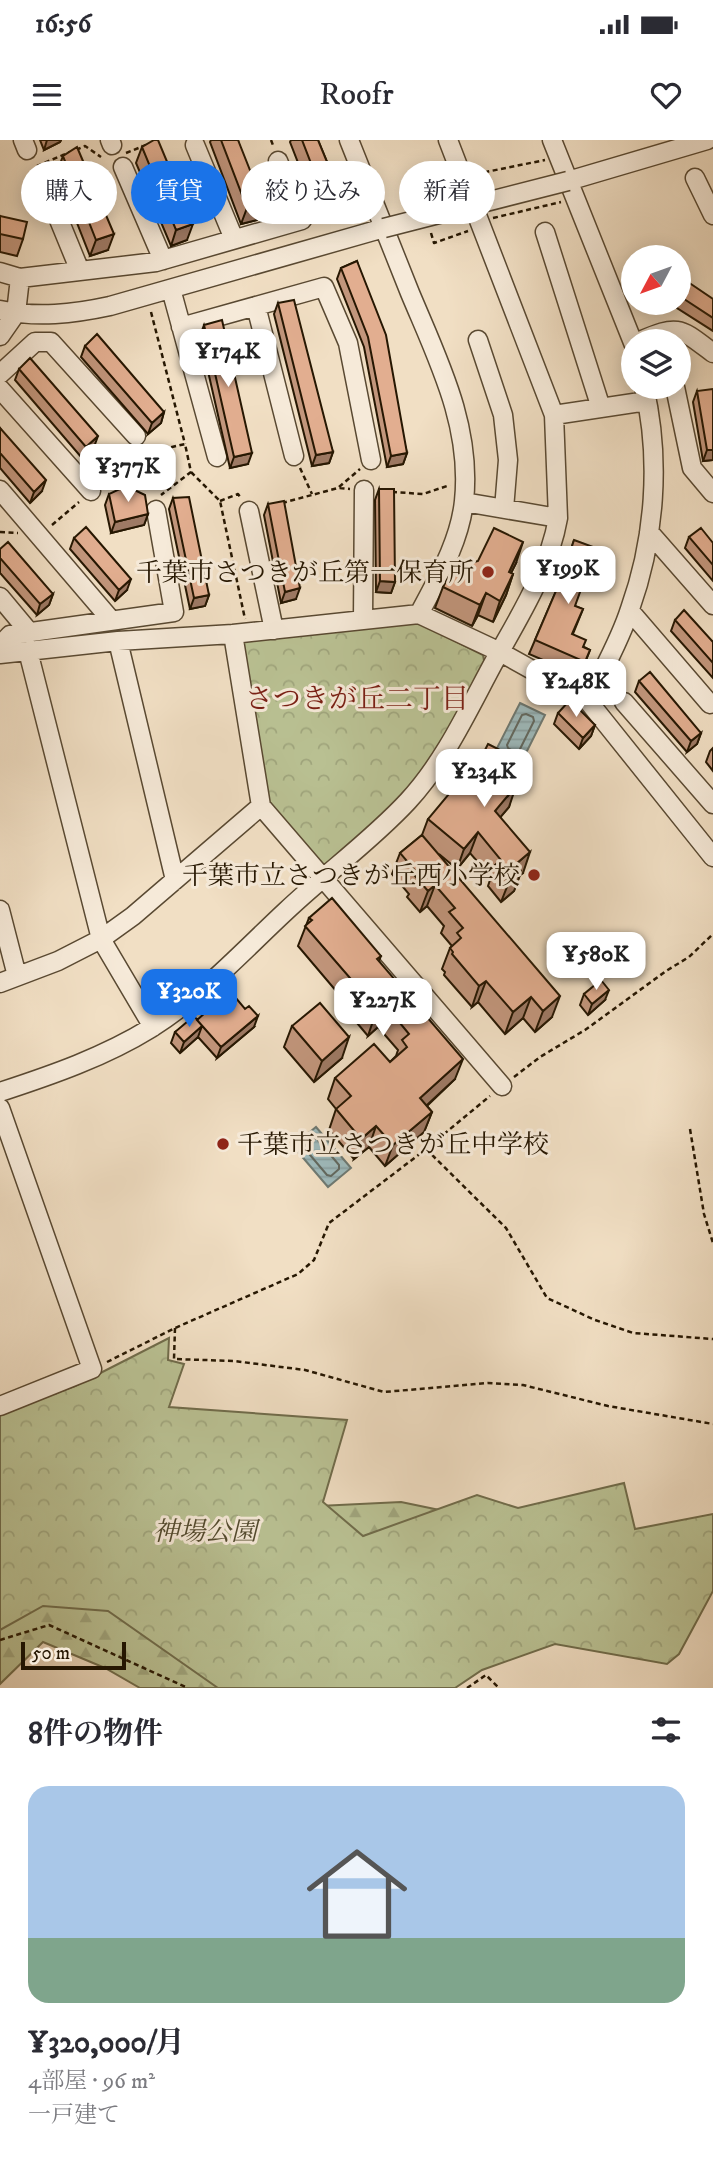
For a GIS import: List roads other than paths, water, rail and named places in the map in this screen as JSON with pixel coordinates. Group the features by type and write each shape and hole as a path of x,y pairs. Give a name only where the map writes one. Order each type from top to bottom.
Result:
{"street":[{"path":"349,140 456,410 463,435 464,502 454,541 419,614"},
{"path":"0,1092 93,1059 153,1027 211,982 322,877 382,827 417,790 453,738 535,589 556,531 558,518 554,415 448,140"},
{"path":"8,312 81,312 147,296 384,229 568,181 707,140"},
{"path":"195,145 234,239"},
{"path":"555,148 627,329"},
{"path":"122,167 163,260"},
{"path":"695,178 713,215"},
{"path":"60,224 80,271"},
{"path":"0,272 20,278 163,260 288,224"},
{"path":"545,232 601,408"},
{"path":"0,335 20,278"},
{"path":"181,327 324,287 348,343 371,460"},
{"path":"171,289 217,457"},
{"path":"256,306 294,456"},
{"path":"691,337 713,352"},
{"path":"478,340 503,415 508,460 504,509"},
{"path":"0,374 35,342 51,342 136,436"},
{"path":"0,388 91,491"},
{"path":"554,415 601,408 630,399"},
{"path":"588,701 630,611 644,558 649,532 653,470 646,399"},
{"path":"678,399 692,467 713,493"},
{"path":"0,490 112,621"},
{"path":"363,620 364,490"},
{"path":"464,502 558,518"},
{"path":"0,646 10,635 174,612 156,510"},
{"path":"249,511 274,630"},
{"path":"649,532 713,605"},
{"path":"0,597 30,633"},
{"path":"630,611 710,704"},
{"path":"0,654 118,641 240,634 419,614 500,652 588,701 713,857"},
{"path":"240,634 261,806 502,1086"},
{"path":"118,641 175,880"},
{"path":"28,651 101,939 153,1027"},
{"path":"624,702 713,804"},
{"path":"0,910 8,979 58,961 101,939 133,916 261,806"},
{"path":"0,1108 92,1369 0,1406"}],"water":[{"path":"520,703 545,715 521,763 496,750"},
{"path":"316,1127 351,1168 328,1187 293,1146"}],"place":[{"name":"千葉市さつきが丘第一保育所","path":"488,572"},
{"name":"千葉市立さつきが丘西小学校","path":"534,875"},
{"name":"千葉市立さつきが丘中学校","path":"223,1144"}],"district":[{"name":"さつきが丘二丁目","path":"357,698"}],"park label":[{"name":"神場公園","path":"205,1531"}]}
